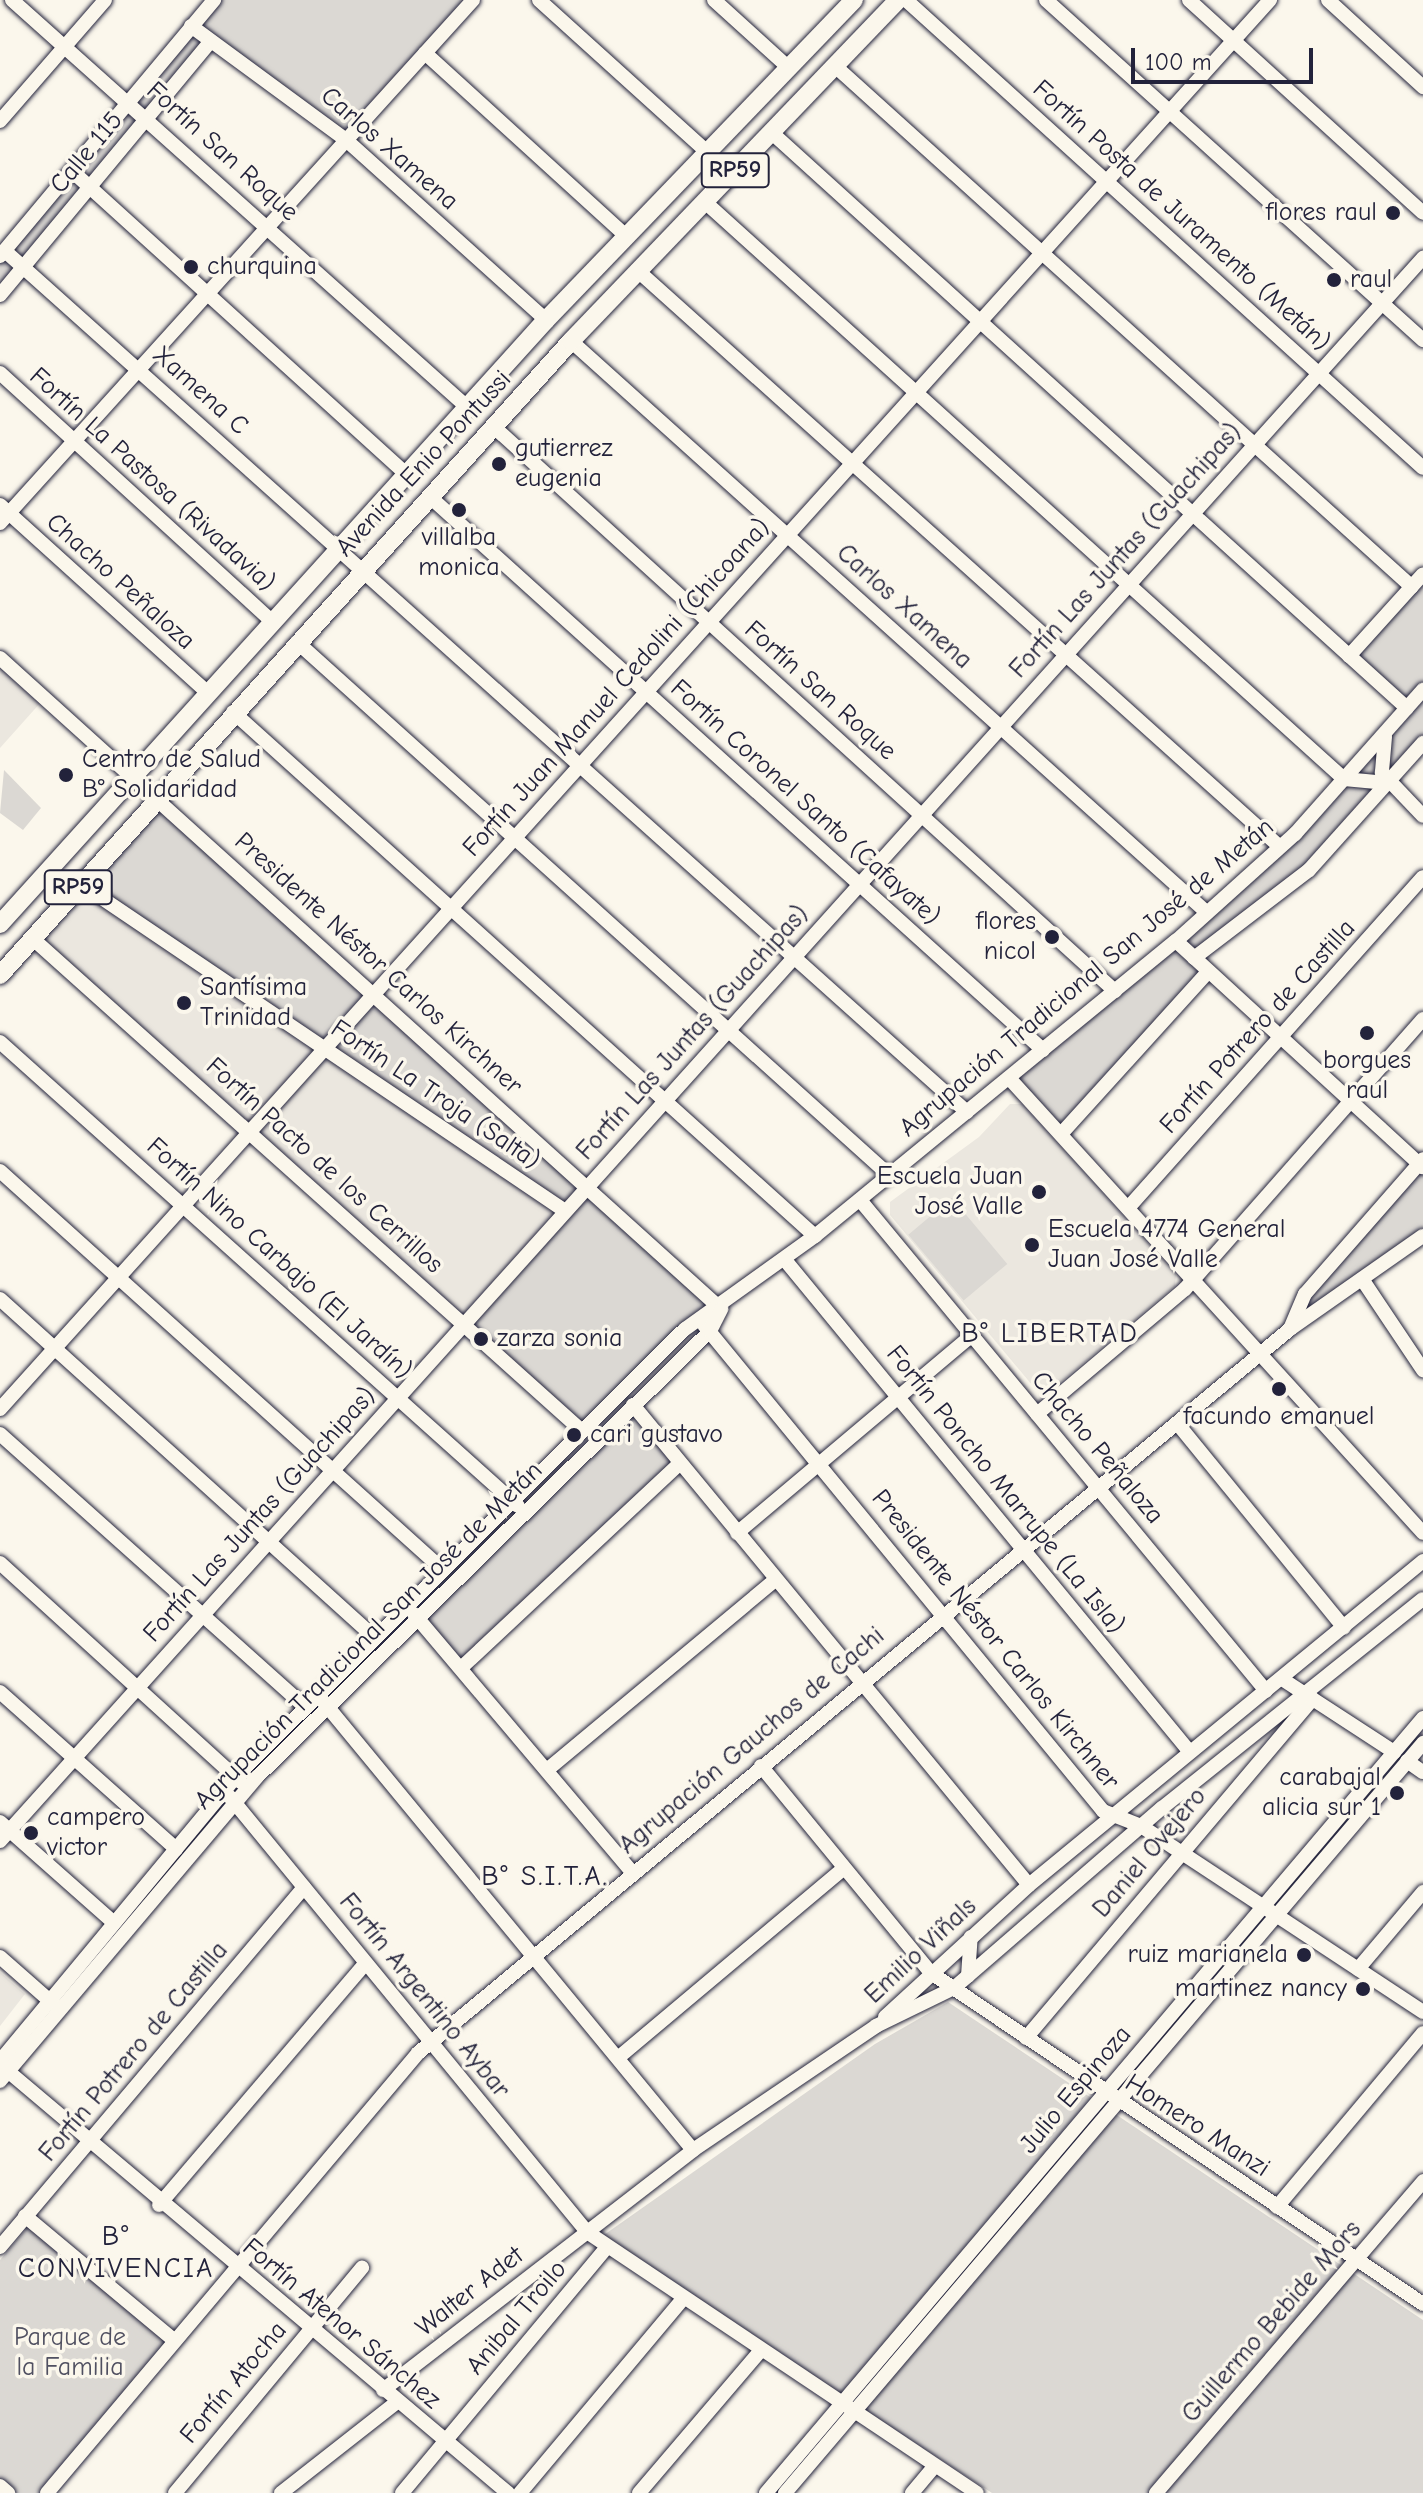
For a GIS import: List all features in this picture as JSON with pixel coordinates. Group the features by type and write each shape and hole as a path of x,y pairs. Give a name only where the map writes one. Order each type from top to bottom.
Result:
{"main road":[{"name":"Avenida Enio Pontussi","path":"3,916 546,320 854,0"},
{"name":"Avenida Enio Pontussi","path":"0,975 233,712 571,341 898,0"}],"street":[{"name":"Fortín San Roque","path":"12,0 130,100 467,407"},
{"path":"0,121 105,0"},
{"path":"2,254 214,0"},
{"path":"3,514 139,369 473,0"},
{"path":"539,0 707,152"},
{"path":"714,0 789,68"},
{"name":"Fortín Posta de Juramento (Metán)","path":"906,0 1423,468"},
{"path":"1046,0 1423,340"},
{"path":"1189,0 1423,213"},
{"name":"Fortín Juan Manuel Cedolini (Chicoana)","path":"0,1409 1270,0"},
{"path":"1328,0 1423,87"},
{"name":"Carlos Xamena","path":"191,26 345,139 546,320"},
{"name":"Calle 115","path":"0,295 210,42"},
{"path":"425,53 626,236"},
{"path":"835,66 1412,587"},
{"path":"771,132 1407,708"},
{"path":"72,171 406,474"},
{"path":"705,202 1344,779 1387,783"},
{"name":"Xamena C","path":"2,254 25,265 793,959 967,1112"},
{"name":"Fortín Las Juntas (Guachipas)","path":"3,1831 74,1758 464,1326 588,1184 1423,258"},
{"path":"637,270 1279,846"},
{"name":"Carlos Xamena","path":"571,341 1204,910"},
{"name":"Fortín La Pastosa (Rivadavia)","path":"0,373 273,622"},
{"name":"Fortín San Roque","path":"494,427 1115,991"},
{"name":"Fortín Coronel Santo (Cafayate)","path":"429,496 1043,1050"},
{"name":"Chacho Peñaloza","path":"3,514 208,693"},
{"path":"1349,656 1423,574"},
{"path":"297,642 890,1176"},
{"name":"Presidente Néstor Carlos Kirchner","path":"0,658 588,1184 721,1309"},
{"name":"Agrupación Tradicional San José de Metán","path":"55,2005 114,1923 176,1849 242,1782 304,1706 581,1430 698,1319 721,1309 785,1260 1176,941 1204,910 1279,846 1423,690"},
{"path":"233,712 815,1236"},
{"path":"1386,733 1380,762 1387,783 1423,816"},
{"path":"1194,958 1309,870 1423,743"},
{"name":"Fortín Potrero de Castilla","path":"1128,1208 1423,877"},
{"name":"Fortín La Troja (Salta)","path":"81,884 565,1211"},
{"name":"Fortín Pacto de los Cerrillos","path":"32,938 250,1130 581,1430"},
{"path":"1176,941 1349,1101 1422,1163 1305,1294 1290,1329"},
{"path":"1061,1134 1208,972"},
{"path":"1037,1414 1192,1279 1423,1019"},
{"name":"Fortín Nino Carbajo (El Jardín)","path":"0,1042 185,1204 524,1513"},
{"path":"1009,1078 1192,1279 1263,1351 1423,1533"},
{"path":"0,1171 442,1569"},
{"name":"Chacho Peñaloza","path":"860,1200 1266,1691"},
{"name":"Agrupación Gauchos de Cachi","path":"47,2493 430,2042 860,1682 1290,1329 1423,1236"},
{"name":"Fortín Poncho Marrupe (La Isla)","path":"785,1260 1189,1751"},
{"path":"1362,1279 1423,1370"},
{"path":"0,1299 373,1636"},
{"name":"Agrupación Tradicional San José de Metán","path":"242,1782 329,1707 710,1331 721,1309"},
{"name":"Presidente Néstor Carlos Kirchner","path":"698,1319 1111,1818 1141,1826 1183,1852 1423,2012"},
{"path":"737,1533 972,1335"},
{"path":"633,1405 1029,1885"},
{"path":"1177,1423 1344,1628"},
{"path":"0,1434 304,1706"},
{"path":"461,1668 680,1463"},
{"name":"Emilio Viñals","path":"876,2026 1029,1885 1423,1561"},
{"path":"0,1563 242,1782"},
{"path":"547,1770 775,1580"},
{"name":"Emilio Viñals","path":"876,2026 954,1988 1141,1826 1309,1697 1423,1599"},
{"path":"405,1605 632,1872"},
{"path":"1282,1679 1394,1752"},
{"path":"0,1692 176,1849"},
{"path":"316,1694 693,2150"},
{"name":"Daniel Ovejero","path":"1026,2038 1309,1697"},
{"name":"Julio Espinoza","path":"766,2493 847,2409 1120,2103 1423,1718"},
{"name":"Julio Espinoza","path":"785,2493 847,2409 1105,2094 1423,1743"},
{"path":"1407,1761 1423,1772"},
{"name":"Homero Manzi","path":"761,1766 842,1870 931,1973 1105,2094 1423,2304"},
{"name":"Agrupación Tradicional San José de Metán","path":"2,2069 229,1796"},
{"name":"Fortín Argentino Aybar","path":"229,1796 587,2232 606,2248 977,2493"},
{"path":"3,1831 114,1923"},
{"path":"619,2057 842,1870"},
{"path":"1042,1876 1060,1896"},
{"name":"Fortín Potrero de Castilla","path":"0,2247 304,1887"},
{"path":"1358,1969 1423,1892"},
{"path":"968,1976 971,1937"},
{"path":"0,1957 55,2005"},
{"path":"159,2205 365,1964"},
{"name":"Walter Adet","path":"383,2390 693,2150 876,2026"},
{"path":"1277,2207 1423,2033"},
{"name":"Fortín Atenor Sánchez","path":"2,2069 159,2205 508,2493"},
{"name":"Guillermo Bebide Mors","path":"1156,2493 1358,2261 1423,2181"},
{"path":"25,2216 175,2341"},
{"name":"Anibal Troilo","path":"402,2493 606,2248"},
{"name":"Fortín Atocha","path":"175,2493 362,2268"},
{"path":"520,2493 683,2299"},
{"path":"639,2493 761,2350"},
{"path":"281,2493 397,2402"},
{"path":"912,2493 935,2466"},
{"path":"0,2486 8,2493"}],"shaded area":[{"path":"0,663 42,701 0,748"},
{"path":"81,885 565,1211 464,1326 34,938"},
{"name":"Escuela 4774 General Juan José Valle","path":"1010,1104 1022,1104 1176,1274 1175,1286 1049,1392 1037,1391 890,1215 890,1202 979,1137"},
{"path":"0,1972 25,1994 0,2026"}],"green space":[{"path":"216,0 470,0 344,136 212,40 0,293 0,258"},
{"path":"1423,578 1423,686 1407,704 1353,656"},
{"path":"1423,690 1423,741 1315,863 1194,958 1208,972 1061,1134 1009,1078 1295,834"},
{"path":"4,770 41,808 23,830 0,813"},
{"path":"156,803 368,994 322,1045 85,885"},
{"path":"375,998 582,1184 563,1206 330,1049"},
{"path":"1423,1167 1423,1235 1290,1329 1294,1309"},
{"path":"588,1184 714,1307 581,1430 464,1326"},
{"path":"952,1198 1007,1264 964,1301 908,1235"},
{"path":"633,1405 680,1463 461,1668 418,1618"},
{"path":"948,2002 1423,2320 1423,2493 992,2493 601,2237 875,2044"},
{"name":"Parque de la Familia","path":"29,2226 169,2345 44,2493 0,2493 0,2260"}],"place":[{"name":"flores raul","path":"1393,213"},
{"name":"churquina","path":"191,267"},
{"name":"raul","path":"1334,280"},
{"name":"gutierrez eugenia","path":"499,464"},
{"name":"villalba monica","path":"459,510"},
{"name":"Centro de Salud B° Solidaridad","path":"66,775"},
{"name":"flores nicol","path":"1052,937"},
{"name":"Santísima Trinidad","path":"184,1003"},
{"name":"borgues raul","path":"1367,1033"},
{"name":"Escuela Juan José Valle","path":"1039,1192"},
{"name":"Escuela 4774 General Juan José Valle","path":"1032,1245"},
{"name":"zarza sonia","path":"481,1339"},
{"name":"facundo emanuel","path":"1279,1389"},
{"name":"cari gustavo","path":"574,1435"},
{"name":"carabajal alicia sur 1","path":"1397,1793"},
{"name":"campero victor","path":"31,1833"},
{"name":"ruiz marianela","path":"1304,1955"},
{"name":"martinez nancy","path":"1363,1989"}],"district":[{"name":"B° LIBERTAD","path":"1050,1333"},
{"name":"B° S.I.T.A.","path":"545,1876"},
{"name":"B° CONVIVENCIA","path":"116,2252"}]}
